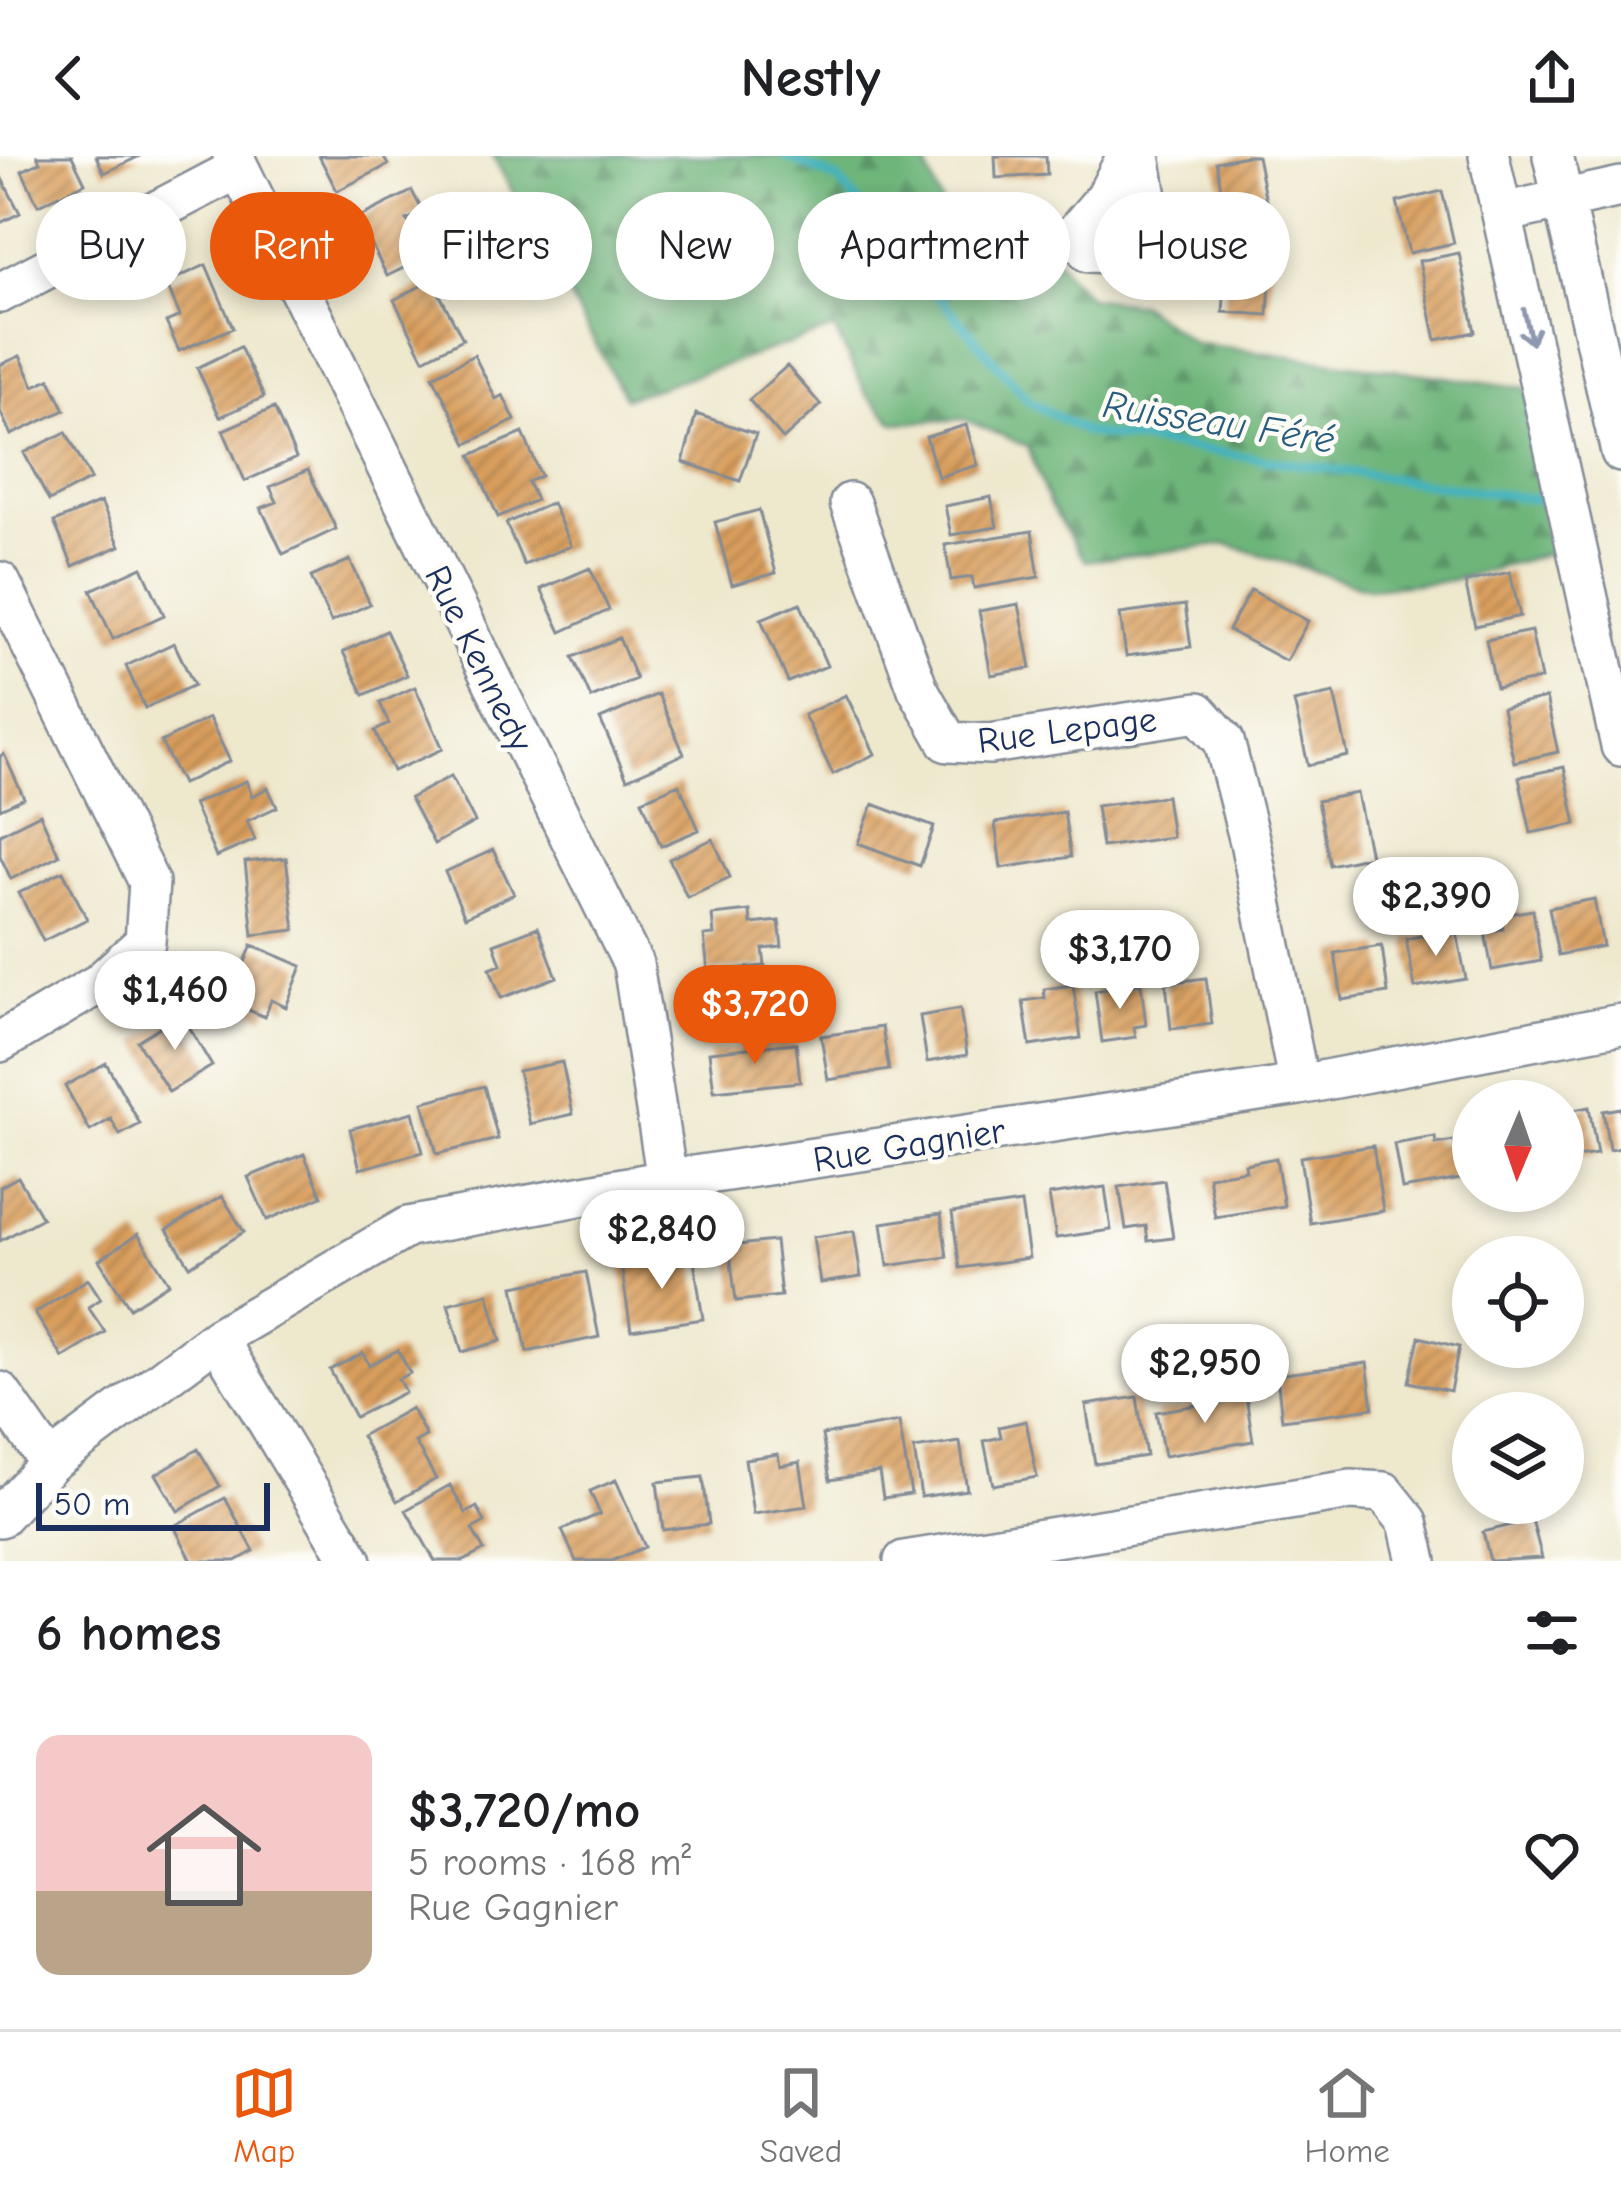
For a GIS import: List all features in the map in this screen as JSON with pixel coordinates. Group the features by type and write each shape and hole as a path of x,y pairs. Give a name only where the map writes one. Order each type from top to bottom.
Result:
{"street":[{"path":"1127,156 1106,196 1076,232 1089,252 1126,254 1148,203 1140,156"},
{"path":"1490,156 1606,603 1621,746"},
{"path":"1553,156 1621,452"},
{"path":"0,292 236,162"},
{"name":"Rue Kennedy","path":"236,162 633,964 667,1180"},
{"path":"1502,213 1621,187"},
{"name":"Rue Lepage","path":"850,503 918,689 948,742 990,744 1198,712 1224,741 1250,842 1299,1085"},
{"path":"0,582 148,881 145,942 100,983 0,1042"},
{"name":"Rue Gagnier","path":"0,1516 50,1463 217,1338 408,1227 667,1180 1299,1085 1621,1024"},
{"path":"217,1338 352,1561"},
{"path":"0,1392 50,1463"},
{"path":"904,1561 1351,1490 1384,1492 1408,1522 1417,1561"}],"green space":[{"path":"493,156 922,156 937,192 798,192 798,300 1070,300 1070,277 1094,300 1140,304 1193,343 1527,388 1556,551 1451,581 1368,588 1227,544 1085,561 1050,505 1028,447 964,419 895,423 867,395 834,329 625,398 572,300 592,300 592,192 513,192"}],"building":[{"path":"37,156 72,156 85,183 66,192 36,192 36,201 22,171 40,162"},
{"path":"96,156 140,156 104,173"},
{"path":"319,156 383,156 388,165 337,191"},
{"path":"995,156 1046,156 1047,175 996,178"},
{"path":"1257,156 1264,192 1222,192 1216,162"},
{"path":"0,175 20,213 0,223"},
{"path":"1442,191 1454,243 1409,253 1397,202"},
{"path":"399,198 399,270 387,276 375,252 375,210"},
{"path":"1459,253 1475,332 1436,340 1419,261"},
{"path":"206,265 210,300 221,300 233,328 179,351 166,322 180,316 173,300 186,300 186,274"},
{"path":"394,300 443,300 463,339 424,359"},
{"path":"1224,300 1269,300 1268,315 1223,312"},
{"path":"240,347 264,397 220,417 197,368"},
{"path":"474,355 496,399 503,395 515,420 467,444 433,376"},
{"path":"20,356 34,386 50,379 65,410 11,435 0,411 0,365"},
{"path":"787,366 821,405 783,439 749,400"},
{"path":"274,408 296,458 245,481 223,430"},
{"path":"696,414 756,434 740,481 683,462"},
{"path":"966,425 978,465 938,477 926,437"},
{"path":"66,432 91,479 49,501 24,453"},
{"path":"523,433 541,476 528,482 536,500 498,517 471,455"},
{"path":"308,470 336,529 283,554 261,508 277,502 270,487"},
{"path":"991,497 997,527 951,535 945,506"},
{"path":"101,502 120,546 73,566 54,522"},
{"path":"552,503 571,546 524,565 506,523"},
{"path":"759,510 776,573 732,585 715,522"},
{"path":"1032,531 1039,577 974,588 972,577 951,580 945,545"},
{"path":"350,560 370,604 331,622 311,577"},
{"path":"142,567 164,615 113,639 91,590"},
{"path":"590,568 609,610 561,632 541,589"},
{"path":"1510,572 1520,616 1475,626 1465,582"},
{"path":"1251,590 1308,621 1286,661 1228,630"},
{"path":"800,603 827,666 788,682 761,619"},
{"path":"1019,604 1031,668 991,675 979,611"},
{"path":"1185,605 1191,647 1126,656 1120,614"},
{"path":"386,631 407,675 364,695 343,652"},
{"path":"1531,631 1541,679 1496,688 1486,640"},
{"path":"619,638 636,679 591,698 573,657"},
{"path":"174,643 194,685 145,708 126,666"},
{"path":"415,687 443,749 393,771 375,731 389,724 380,703"},
{"path":"1334,693 1348,756 1308,765 1294,702"},
{"path":"658,694 684,754 627,779 600,719"},
{"path":"846,695 875,754 833,774 804,715"},
{"path":"1546,698 1558,752 1514,762 1502,708"},
{"path":"209,718 230,761 182,784 161,742"},
{"path":"4,754 24,798 0,809 0,756"},
{"path":"1564,767 1576,824 1531,833 1519,777"},
{"path":"451,776 475,822 434,844 410,798"},
{"path":"246,781 252,796 268,788 277,807 247,821 255,840 216,857 193,804"},
{"path":"679,784 699,830 661,846 642,800"},
{"path":"1357,793 1370,856 1330,865 1317,801"},
{"path":"1166,796 1172,837 1102,847 1096,806"},
{"path":"873,804 934,827 920,866 858,843"},
{"path":"1064,812 1071,857 1001,868 995,823"},
{"path":"40,814 59,855 11,879 0,856 0,834"},
{"path":"713,839 730,877 687,897 669,859"},
{"path":"493,850 514,894 465,917 445,872"},
{"path":"286,858 295,930 253,935 245,862"},
{"path":"63,871 87,919 43,941 19,893"},
{"path":"1594,899 1603,946 1558,955 1549,908"},
{"path":"1533,910 1541,961 1492,970 1485,932 1503,929 1501,915"},
{"path":"750,911 751,924 779,921 782,947 763,949 765,966 708,971 704,936 714,935 712,915"},
{"path":"538,927 557,977 501,998 490,968 501,964 494,944"},
{"path":"1456,929 1466,979 1415,988 1406,939"},
{"path":"252,945 302,966 286,1007 271,1000 265,1017 229,1002"},
{"path":"1382,946 1388,993 1342,1000 1335,953"},
{"path":"1206,978 1212,1024 1171,1029 1166,983"},
{"path":"1141,984 1146,1025 1134,1027 1136,1037 1102,1042 1095,991"},
{"path":"1073,985 1081,1038 1030,1046 1023,1001 1045,998 1044,989"},
{"path":"960,1009 967,1055 927,1062 920,1016"},
{"path":"181,1014 212,1066 169,1092 137,1041"},
{"path":"882,1027 889,1070 828,1080 821,1036"},
{"path":"796,1043 800,1082 714,1091 709,1052"},
{"path":"562,1062 573,1114 530,1124 518,1071"},
{"path":"106,1063 140,1124 120,1135 111,1119 90,1131 65,1086"},
{"path":"484,1086 498,1139 437,1154 423,1102"},
{"path":"1589,1107 1597,1154 1584,1156 1584,1108"},
{"path":"1621,1108 1621,1148 1609,1150 1603,1111"},
{"path":"413,1112 423,1152 360,1169 350,1129"},
{"path":"1435,1137 1436,1144 1452,1141 1452,1181 1402,1189 1394,1144"},
{"path":"1373,1146 1383,1211 1310,1223 1300,1157"},
{"path":"304,1154 322,1196 267,1220 248,1177"},
{"path":"1276,1158 1284,1206 1215,1217 1208,1176 1246,1170 1245,1164"},
{"path":"18,1177 42,1218 0,1241 0,1187"},
{"path":"1164,1180 1173,1238 1148,1241 1146,1226 1126,1229 1119,1187"},
{"path":"1105,1187 1111,1230 1056,1238 1049,1195"},
{"path":"222,1196 244,1232 190,1266 167,1230"},
{"path":"1021,1203 1029,1258 960,1268 952,1213"},
{"path":"941,1214 947,1257 888,1266 882,1223"},
{"path":"854,1231 861,1277 820,1283 813,1237"},
{"path":"138,1234 169,1283 130,1308 99,1260"},
{"path":"775,1241 781,1296 736,1301 729,1246"},
{"path":"693,1254 703,1319 631,1330 621,1265"},
{"path":"586,1272 599,1337 527,1352 514,1286"},
{"path":"88,1279 101,1299 88,1307 105,1332 63,1358 35,1313"},
{"path":"488,1293 501,1341 462,1352 448,1304"},
{"path":"1419,1337 1452,1345 1455,1368 1450,1391 1409,1382"},
{"path":"398,1350 410,1373 398,1379 405,1392 355,1417 330,1370 363,1353 369,1365"},
{"path":"1367,1363 1373,1408 1282,1420 1277,1375"},
{"path":"1137,1397 1146,1456 1095,1464 1086,1405"},
{"path":"1246,1397 1253,1441 1164,1456 1156,1412"},
{"path":"411,1408 426,1436 415,1442 436,1479 397,1501 361,1436"},
{"path":"1026,1421 1037,1477 993,1485 984,1441 1001,1437 999,1427"},
{"path":"899,1422 911,1494 883,1498 879,1472 830,1480 822,1435"},
{"path":"960,1442 967,1490 921,1497 914,1449"},
{"path":"198,1449 220,1486 178,1511 156,1474"},
{"path":"778,1454 780,1466 800,1462 807,1506 753,1514 745,1459"},
{"path":"703,1477 709,1524 663,1530 657,1482"},
{"path":"616,1480 645,1547 612,1561 576,1561 562,1530 600,1514 590,1491"},
{"path":"450,1485 466,1513 477,1507 485,1522 472,1529 484,1550 464,1561 435,1561 406,1510"},
{"path":"225,1498 254,1551 236,1561 192,1561 174,1526"},
{"path":"1533,1524 1542,1558 1490,1561 1483,1532"}],"waterway":[{"name":"Ruisseau Féré","path":"784,156 838,180 1030,402 1087,433 1540,500"}]}
